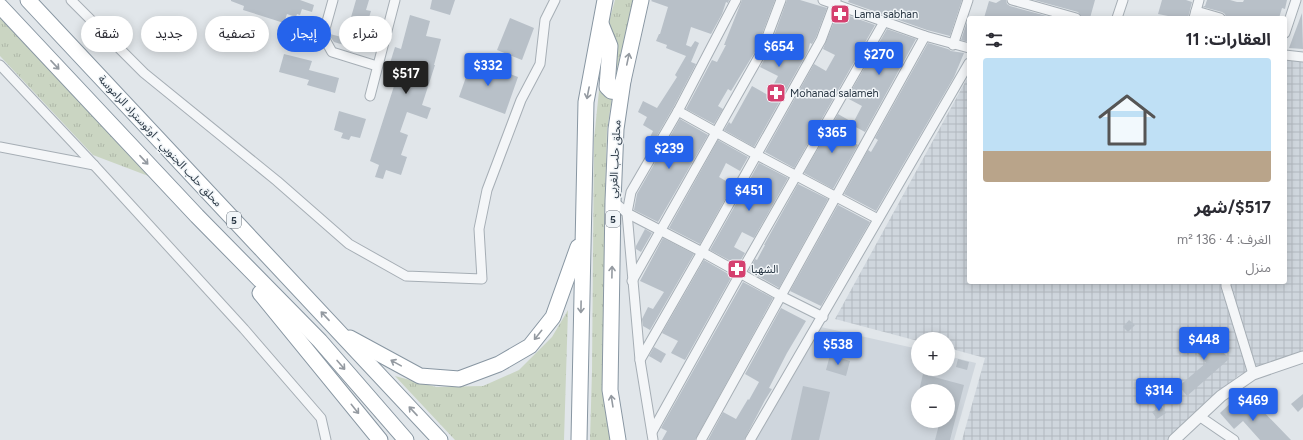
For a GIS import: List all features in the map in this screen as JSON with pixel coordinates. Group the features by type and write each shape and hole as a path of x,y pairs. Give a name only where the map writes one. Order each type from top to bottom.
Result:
{"highway":[{"name":"محلق حلب الجنوبي - اوتوستراد الراموسة","path":"28,0 440,440"},
{"path":"579,440 582,237 586,102 605,0"},
{"name":"محلق حلب الغربي","path":"618,440 610,390 613,201 616,129 623,81 641,0"},
{"name":"5","path":"0,6 197,216 320,341 406,440"},
{"path":"600,24 610,46 607,86 611,91 618,92 623,81"},
{"path":"197,216 380,440"},
{"path":"339,332 420,376 459,379 499,364 530,346 553,317 582,237"}],"street":[{"path":"71,0 144,73 277,181 349,244 406,276 482,279 478,229 487,190 522,100 540,64 545,20 555,0"},
{"path":"332,0 323,36 332,52 377,66"},
{"path":"370,96 395,0"},
{"path":"653,436 640,360 627,213 631,192 678,111 736,0"},
{"path":"632,282 761,53 781,0"},
{"path":"823,0 835,2 884,22 925,36 953,45 967,48"},
{"path":"953,45 968,0"},
{"path":"1012,0 1069,16"},
{"path":"1118,16 1123,0"},
{"path":"1287,27 1296,0"},
{"path":"640,360 821,40 835,2"},
{"path":"1196,6 1216,16"},
{"path":"653,436 740,274 884,22"},
{"path":"701,440 925,36"},
{"path":"1287,55 1303,56"},
{"path":"0,65 244,329 321,418 326,440"},
{"path":"750,440 967,67"},
{"path":"678,111 878,219"},
{"path":"0,147 94,165"},
{"path":"613,201 627,213 823,317"},
{"path":"1226,284 1253,374"},
{"path":"1174,440 1221,396 1253,374 1303,357"},
{"path":"1199,416 1234,440"}],"shaded area":[{"path":"1303,60 1303,353 1239,375 1168,440 962,440 985,358 955,350 955,332 911,332 911,339 835,319 967,79 967,284 1287,284 1287,61"},
{"path":"821,327 911,347 911,376 955,376 955,358 976,363 954,440 755,440"}],"green space":[{"path":"615,0 634,0 614,82 616,48 609,22"},
{"path":"0,16 151,177 93,155 0,56"},
{"path":"603,52 612,98 607,130 602,390 610,440 590,440 594,139"},
{"path":"568,310 564,440 455,440 395,376 436,387 483,386 519,370 552,337"}],"building":[{"path":"300,0 314,5 312,12 302,9 300,15 297,14 296,16 293,16 287,14 286,16 277,16 277,21 269,18 269,16 262,16 243,10 244,6 231,1"},
{"path":"356,0 369,0 366,10 371,11 369,16 351,16"},
{"path":"432,0 455,0 450,15 430,9"},
{"path":"729,0 728,3 726,2 722,14 711,34 691,27 686,45 691,47 695,41 699,43 691,62 696,64 651,146 647,143 653,131 643,125 647,117 638,112 643,101 657,108 677,77 675,75 686,56 666,48 667,45 656,41 660,34 668,7 651,1"},
{"path":"742,0 775,0 756,50 731,91 728,89 718,106 723,109 714,124 686,109 712,60 717,62 726,45 724,45"},
{"path":"787,0 800,0 827,8 816,37 812,44 810,43 808,51 754,147 724,130 729,122 731,124 752,86 768,95 778,76 760,67 767,55"},
{"path":"849,0 962,0 950,36 927,30 848,2"},
{"path":"1001,0 1006,0 1007,4 1010,6 1047,16 985,16 989,1 996,3"},
{"path":"1034,0 1095,0 1091,16 1081,16 1078,12"},
{"path":"1162,0 1186,0 1192,2 1188,16 1168,16 1158,14"},
{"path":"1207,0 1230,0 1243,2 1244,0 1287,0 1285,9 1282,8 1280,16 1226,16 1222,12 1203,7 1205,6"},
{"path":"838,12 875,25 794,168 765,152 814,64 826,71 835,55 823,49"},
{"path":"1302,13 1303,49 1289,48"},
{"path":"410,15 430,21 426,36 441,39 435,65 422,105 431,108 427,119 407,112 400,132 408,135 401,155 407,157 401,175 386,170 383,179 375,177 379,165 370,161 395,83 406,86 411,70 390,63 395,47 401,49"},
{"path":"510,18 534,28 522,60 497,50"},
{"path":"967,22 967,42 961,40"},
{"path":"887,29 916,39 865,132 852,125 862,106 847,98"},
{"path":"331,34 339,36 339,44 334,42 331,38"},
{"path":"928,43 951,51 964,53 954,77 876,211 844,194 868,150 871,152 878,140 875,138"},
{"path":"284,54 312,61 309,70 339,78 335,93 307,85 309,80 279,72"},
{"path":"472,60 518,77 505,114 459,97"},
{"path":"339,111 366,119 360,138 351,136 349,140 341,138 343,133 334,130"},
{"path":"838,114 852,122 843,137 858,145 833,189 804,173"},
{"path":"680,119 708,135 658,222 634,210 637,194"},
{"path":"718,140 748,157 740,171 726,163 719,177 733,185 700,244 669,228"},
{"path":"759,163 788,178 754,238 742,232 734,247 745,253 738,265 710,250"},
{"path":"798,184 828,199 779,288 749,271 755,259 757,260"},
{"path":"838,205 870,222 821,306 790,291"},
{"path":"645,229 652,233 641,252 636,249 636,246"},
{"path":"663,238 694,254 650,330 643,326 642,319 648,307 653,309 664,292 640,281"},
{"path":"704,260 732,276 685,360 671,353 678,341 662,333"},
{"path":"743,282 773,298 695,440 662,440 667,431 661,428"},
{"path":"781,308 806,321 787,353 769,388 772,389 744,440 708,440 723,412 736,419 759,382 745,374"},
{"path":"1129,320 1135,325 1128,332 1123,327"},
{"path":"1203,329 1229,359 1187,396 1179,386 1206,363 1188,342"},
{"path":"654,347 666,354 661,363 649,356"},
{"path":"830,355 850,361 846,376 826,370"},
{"path":"958,359 969,362 967,370 956,367"},
{"path":"923,376 930,376 964,385 955,420 955,384 921,384"},
{"path":"803,386 830,392 819,440 791,440"},
{"path":"1303,394 1303,407 1298,412 1291,404"},
{"path":"1236,398 1251,414 1259,407 1291,440 1260,440 1243,421 1234,429 1220,413"},
{"path":"1161,406 1166,413 1157,419 1152,412"},
{"path":"938,428 953,428 950,440 935,440"}],"place":[{"name":"Lama sabhan","path":"840,14"},
{"name":"Mohanad salameh","path":"776,93"},
{"name":"الشهبا","path":"737,269"}]}
